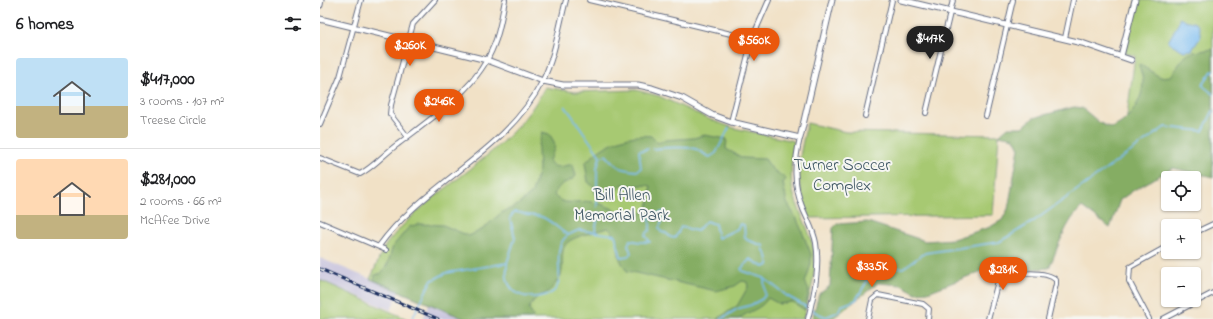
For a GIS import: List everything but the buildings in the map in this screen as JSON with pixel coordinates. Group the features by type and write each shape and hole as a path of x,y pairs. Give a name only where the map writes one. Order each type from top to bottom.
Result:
{"street":[{"path":"320,5 321,0"},
{"path":"320,124 340,77 352,26 361,0"},
{"path":"407,136 390,114 413,24 435,0"},
{"path":"320,158 360,174 450,103 488,60 495,44 505,0"},
{"path":"379,246 402,219 424,198 479,156 502,135 534,95 543,81 566,0"},
{"path":"588,0 752,39"},
{"path":"731,122 752,39 769,0"},
{"path":"808,319 818,270 816,244 811,226 800,200 794,176 794,164 832,0"},
{"path":"865,116 892,0"},
{"path":"901,0 1065,38 1131,60"},
{"path":"926,113 953,0"},
{"path":"986,116 1013,0"},
{"path":"1065,38 1073,0"},
{"path":"1121,56 1135,0"},
{"path":"320,19 488,60 543,81 576,86 638,85 652,88 682,98 712,115 731,122 800,138"},
{"path":"320,222 386,250"},
{"path":"1201,230 1213,224"},
{"path":"1149,319 1129,281 1130,267 1161,250"},
{"path":"988,319 998,281 1001,277 1028,274 1045,274 1056,280 1048,319"},
{"path":"1163,319 1213,293"},
{"path":"868,319 872,300 878,295 902,299 927,306 930,313 928,319"}],"shaded area":[{"path":"320,258 399,291 391,310 320,280"},
{"path":"429,304 465,319 423,319"}],"green space":[{"path":"1136,0 1213,0 1213,166 1123,145 1135,56 1125,53"},
{"path":"1213,49 1213,177 1201,174 1201,171 1186,171 1173,168 1168,171 1161,171 1161,175 1120,200 1110,228 1082,207 1066,228 1049,268 1018,270 1000,264 928,292 916,293 901,285 878,283 832,319 812,319 819,294 830,286 833,228 837,224 868,222 925,241 953,239 990,227 1002,220 1008,209 1019,148 1014,138 999,135 1008,127 1023,127 1033,118 1074,107 1082,108 1100,123 1111,128 1125,120 1136,107 1142,91 1143,83 1139,64 1160,77 1171,76 1187,55"},
{"name":"Bill Allen Memorial Park","path":"545,87 575,92 636,90 659,96 711,120 734,128 794,141 791,168 792,188 796,202 811,238 815,261 812,286 803,319 465,319 370,279 387,243 406,222 492,151 512,132 530,111"},
{"name":"Turner Soccer Complex","path":"807,123 846,132 999,135 993,215 810,218 801,192 799,181 801,149"},
{"path":"542,132 549,134 555,144 549,160 551,164 556,167 573,165 576,176 559,187 554,195 558,199 567,202 587,201 597,203 633,217 637,217 648,206 651,186 623,184 608,198 595,194 594,187 588,182 585,163 599,151 624,138 633,136 651,136 658,143 664,140 694,138 704,135 727,139 726,149 743,158 765,159 772,169 786,179 783,183 787,203 797,219 811,254 811,264 805,283 809,290 805,310 792,302 779,304 768,298 758,308 739,319 717,319 737,306 748,287 747,282 742,281 735,286 716,291 627,271 621,262 615,236 608,228 568,242 563,250 562,270 560,276 549,291 537,297 532,303 529,309 533,316 532,319 465,319 374,280 375,275 382,273 388,263 393,246 409,227 418,224 443,225 469,236 483,229 501,213 518,205 532,193 539,169 538,149"},
{"path":"320,280 407,319 320,319"}],"water":[{"path":"1179,18 1197,24 1199,27 1200,38 1192,50 1184,51 1168,42 1179,22"}],"waterway":[{"path":"1213,70 1202,85 1213,94"},
{"path":"565,106 600,156"},
{"path":"412,319 431,281 446,273 507,263 515,238 510,218 514,212 542,217 568,235 579,230 615,235 621,257 628,256 631,253 628,245 630,240 650,242 645,235 650,230 650,217 654,214 664,212 665,215 659,228 661,232 675,238 681,227 697,231 706,221 715,224 718,238 737,229 740,224 744,225 745,237 747,240 764,246 763,249 767,256 768,265 764,267 750,259 741,269 764,278 787,296 826,317 838,312 841,306 856,300 870,276 878,268 903,268 925,253 999,242 1034,221 1165,127 1203,131 1213,111"},
{"path":"653,149 693,148 710,157 716,153 729,128"},
{"path":"597,207 597,168 600,157 606,155 619,167 637,171 641,168 639,151 648,149"},
{"path":"595,231 599,212"},
{"path":"507,263 507,281 515,292 520,295 530,297 548,295 556,289 559,282 559,252 561,243 568,235"},
{"path":"721,319 737,309 751,305 762,299 765,295 764,278"}],"railway":[{"path":"320,269 438,319"}]}
